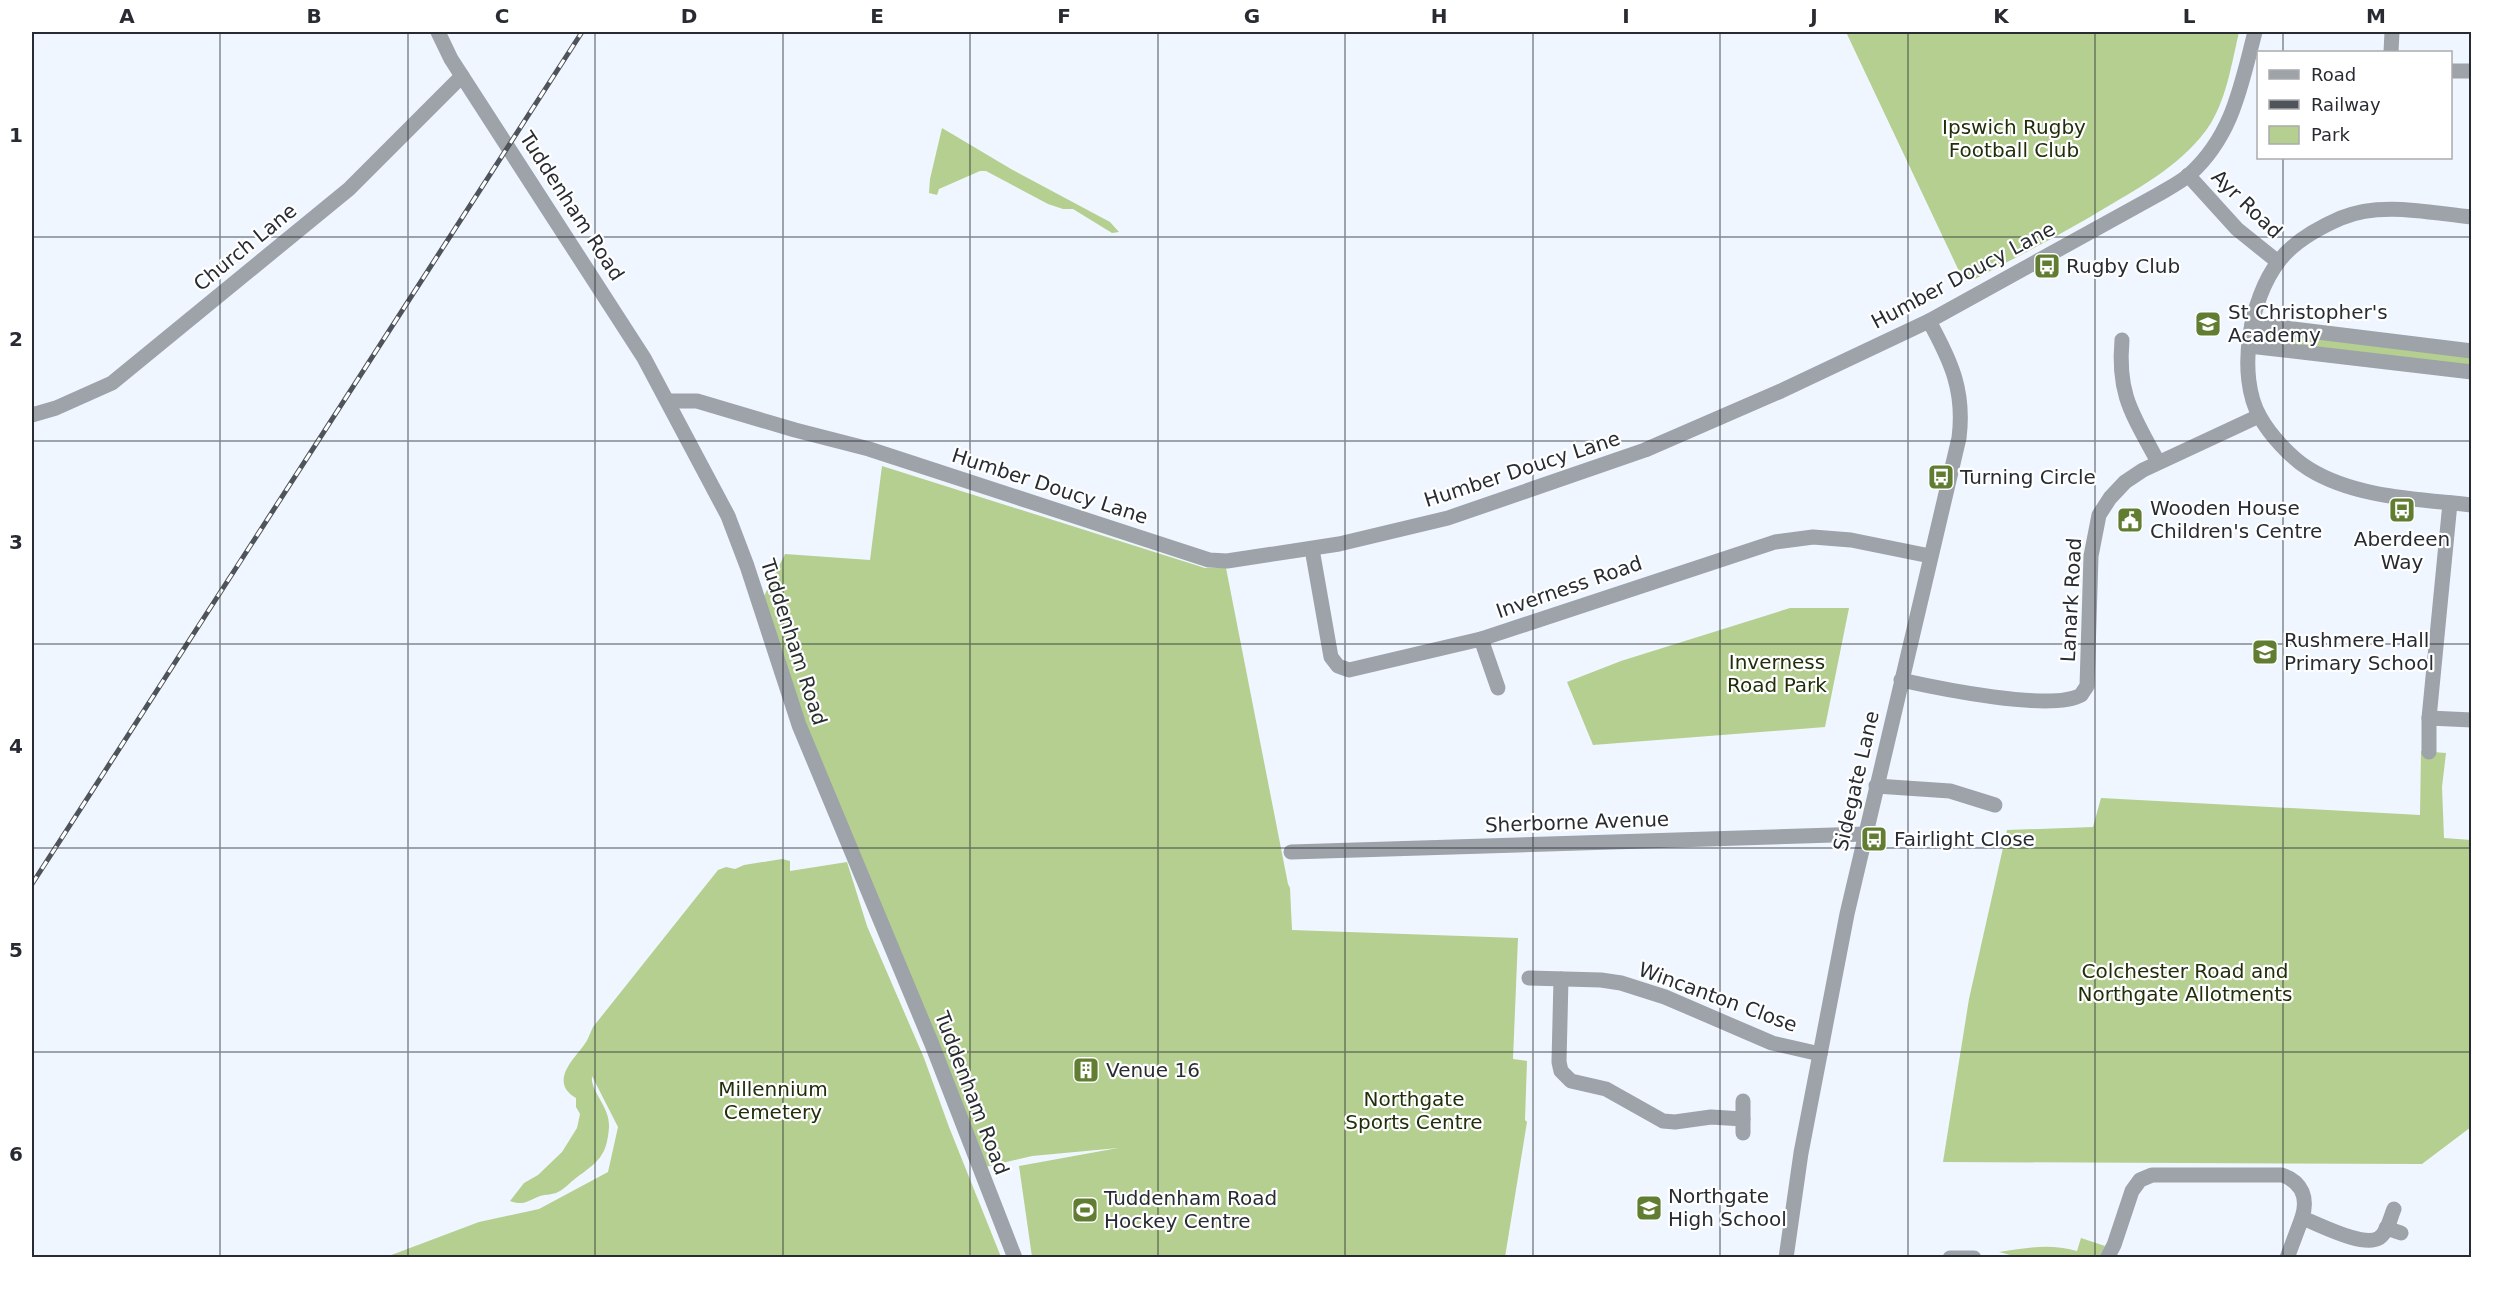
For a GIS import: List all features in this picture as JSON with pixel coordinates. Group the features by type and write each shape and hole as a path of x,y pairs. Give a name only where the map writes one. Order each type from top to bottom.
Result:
{"street":[{"name":"Tuddenham Road","path":"438,32 462,76 644,358 717,494 735,533 799,725 934,1050 1015,1257"},
{"name":"Humber Doucy Lane","path":"669,401 697,401 869,449 1209,560 1227,561 1312,549 1448,518 1645,450 1781,391 1929,321 2159,194 2188,175 2215,146 2231,118 2254,57 2255,32"},
{"path":"2391,51 2392,32"},
{"path":"2452,71 2472,71"},
{"name":"Church Lane","path":"32,415 56,408 112,383 349,189 462,76"},
{"name":"Ayr Road","path":"2188,175 2237,229 2278,262"},
{"path":"2472,217 2406,210 2378,210 2343,218 2308,235 2278,262 2259,298 2249,346 2251,389 2259,416 2292,456 2307,468 2337,484 2361,491 2472,505"},
{"name":"Sidegate Lane","path":"1786,1257 1801,1153 1865,834 1959,438 1961,415 1954,370 1929,321"},
{"path":"2252,324 2472,351"},
{"path":"2122,339 2120,366 2122,389 2158,462"},
{"path":"2249,346 2472,372"},
{"name":"Lanark Road","path":"1901,680 1971,695 2060,700 2081,695 2087,686 2091,556 2099,515 2110,498 2125,482 2158,462 2259,416"},
{"path":"2429,752 2429,718 2450,503"},
{"name":"Inverness Road","path":"1312,549 1331,657 1338,666 1349,670 1481,639 1775,542 1813,537 1851,540 1930,556"},
{"path":"1481,639 1498,688"},
{"path":"2429,718 2472,720"},
{"path":"1876,786 1950,791 1995,805"},
{"name":"Sherborne Avenue","path":"1291,852 1865,834"},
{"name":"Wincanton Close","path":"1529,978 1601,980 1634,987 1772,1043 1820,1054"},
{"path":"1562,979 1559,1062 1561,1071 1568,1078 1606,1089 1650,1115 1669,1122 1711,1117 1743,1126 1743,1101"},
{"path":"2107,1257 2114,1245 2132,1191 2140,1180 2152,1175 2282,1175 2294,1181 2305,1196 2305,1208 2287,1257"},
{"path":"2302,1218 2363,1240 2379,1238 2393,1231 2394,1209"},
{"path":"1950,1257 1974,1257"}],"green space":[{"name":"Ipswich Rugby Football Club","path":"1846,32 2239,32 2217,113 2201,137 2177,161 2149,181 2072,227 1973,280 1966,280 1959,271"},
{"path":"942,128 1011,169 1110,222 1119,232 1112,233 1073,209 1063,209 1048,204 986,171 980,171 939,189 937,195 929,193"},
{"path":"2256,331 2471,355 2471,366 2255,341"},
{"name":"Northgate Sports Centre","path":"882,466 1205,568 1226,568 1290,888 1292,930 1518,938 1513,1059 1527,1061 1525,1120 1527,1122 1505,1257 1032,1257 1019,1166 1118,1148 1032,1156 985,1167 802,718 763,598 785,554 870,560"},
{"name":"Inverness Road Park","path":"1790,608 1849,608 1825,727 1593,745 1567,682 1621,661"},
{"name":"Colchester Road and Northgate Allotments","path":"2421,751 2446,753 2442,787 2444,838 2471,840 2471,1127 2422,1164 1943,1162 1969,999 2007,830 2093,827 2101,798 2420,815"},
{"name":"Millennium Cemetery","path":"782,859 790,861 790,871 847,862 867,926 924,1058 1001,1257 386,1257 479,1222 539,1209 608,1172 618,1127 592,1076 594,1088 606,1112 609,1127 606,1145 600,1157 554,1194 540,1196 522,1203 510,1201 524,1183 538,1175 562,1152 577,1128 580,1114 576,1107 576,1098 568,1092 564,1085 564,1078 593,1027 718,870 726,867 735,869 744,865"},
{"path":"2081,1238 2105,1246 2099,1257 2021,1258 1999,1252 2047,1247 2077,1251"}],"railway":[{"path":"32,884 582,32"}],"place":[{"name":"Rugby Club","path":"2047,266"},
{"name":"St Christopher's Academy","path":"2208,324"},
{"name":"Turning Circle","path":"1941,477"},
{"name":"Aberdeen Way","path":"2402,510"},
{"name":"Wooden House Children's Centre","path":"2130,520"},
{"name":"Rushmere Hall Primary School","path":"2265,652"},
{"name":"Fairlight Close","path":"1874,839"},
{"name":"Venue 16","path":"1086,1070"},
{"name":"Northgate High School","path":"1649,1208"},
{"name":"Tuddenham Road Hockey Centre","path":"1085,1210"}]}
